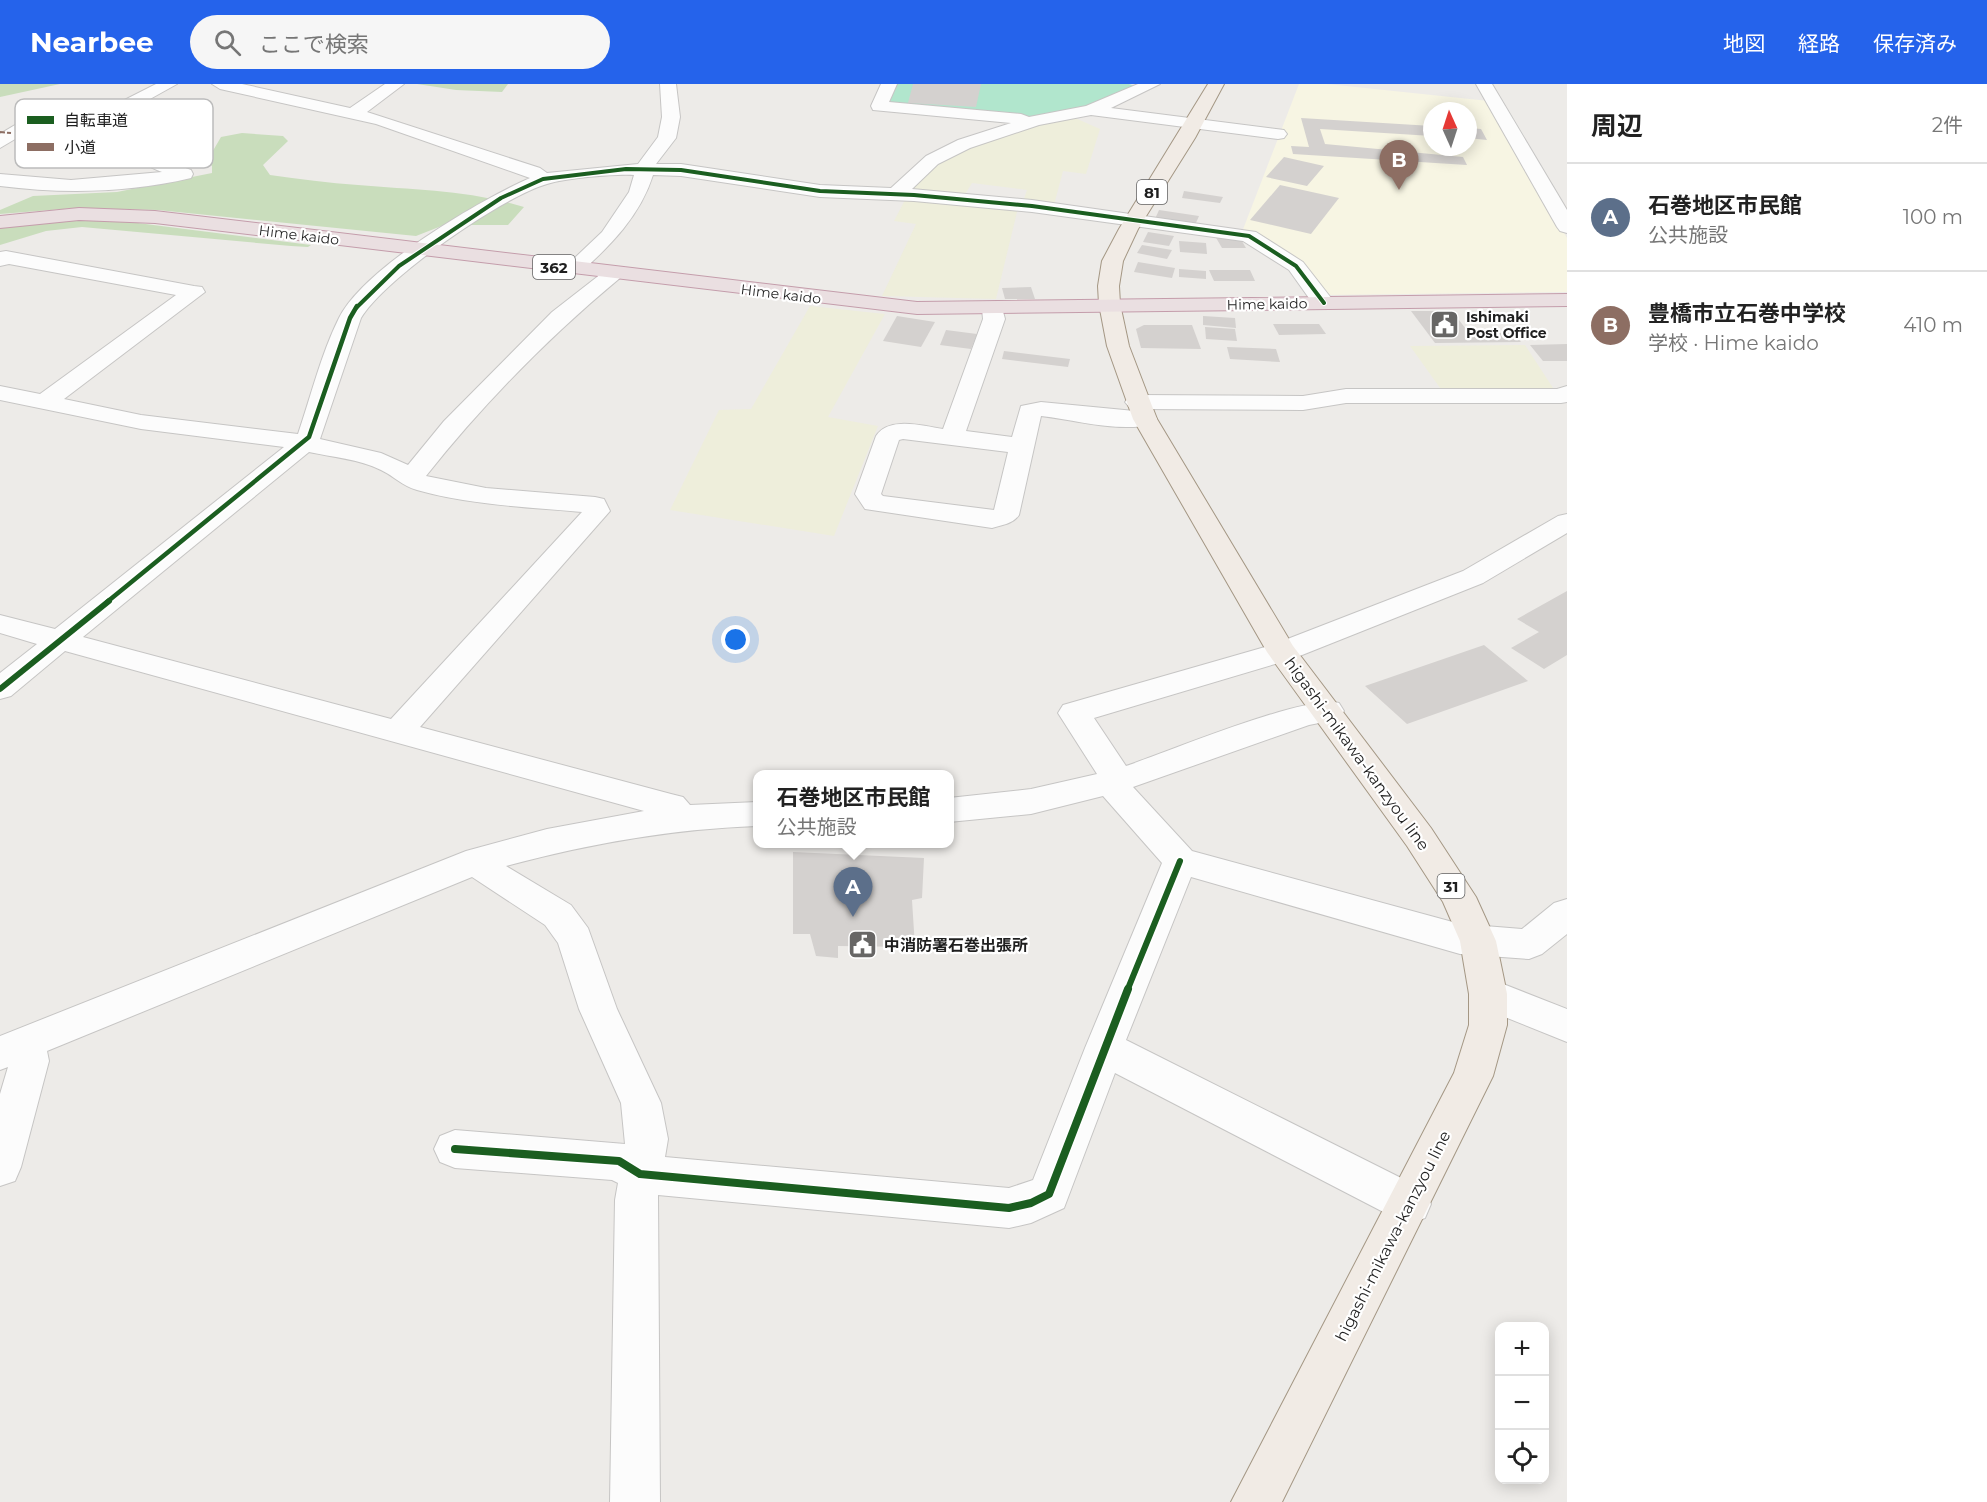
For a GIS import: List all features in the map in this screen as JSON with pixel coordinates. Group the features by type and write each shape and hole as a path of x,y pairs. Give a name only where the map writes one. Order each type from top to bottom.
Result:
{"highway":[{"name":"Hime kaido","path":"0,222 79,214 114,214 918,308 993,309 1567,300"}],"main road":[{"name":"81","path":"1109,307 1110,270 1134,220 1196,124 1216,84"},
{"name":"higashi-mikawa-kanzyou line","path":"1109,307 1141,410 1282,652 1328,711 1419,837 1458,897 1478,941 1488,994 1488,1025 1473,1076 1410,1204 1256,1502"}],"street":[{"path":"140,99 169,84"},
{"path":"220,84 354,113 533,172 543,179"},
{"path":"354,113 396,84"},
{"path":"573,269 609,236 638,192 648,160 670,130 668,84"},
{"path":"889,84 879,106 1035,121"},
{"path":"1484,84 1567,227"},
{"path":"896,194 932,160 964,144 1035,121 1091,110 1146,85"},
{"path":"302,122 322,107"},
{"path":"1091,110 1278,134"},
{"path":"0,143 15,131"},
{"path":"0,180 51,186 100,187 184,174 170,168"},
{"path":"0,688 303,444 309,437 350,318 358,305 421,250 501,198 543,179 645,168 720,174 837,193 896,194 1032,206 1249,236 1296,266 1324,303"},
{"path":"0,260 6,256 194,292 46,401"},
{"path":"410,479 453,426 560,317 614,274"},
{"path":"952,438 975,365 994,319 993,309"},
{"path":"0,393 141,422 303,444 372,458 391,465 410,479 486,496 595,505 597,511 399,730"},
{"path":"1020,446 901,431 888,436 868,494 874,502 992,520 1006,514 1030,411 1041,409 1124,419 1141,410 1304,403 1346,396 1561,396 1567,393"},
{"path":"1567,522 1473,577 1282,652 1074,713 1113,780 1180,861 1460,939 1529,944 1567,913"},
{"path":"0,624 399,730 671,806 681,818"},
{"path":"954,810 999,806 1058,796 1113,780 1305,715 1328,711"},
{"path":"0,1167 29,1061 14,1048 478,860 556,839 681,818 753,814"},
{"path":"478,860 488,872 558,915 575,938 598,1009 641,1103 646,1139 636,1200 635,1502"},
{"path":"455,1149 619,1161 640,1174 1009,1208 1031,1203 1050,1194 1104,1048 1180,861"},
{"path":"1488,994 1567,1026"},
{"path":"1104,1048 1410,1204"}],"shaded area":[{"path":"1299,84 1327,84 1489,101 1567,238 1567,292 1325,295 1242,232"}],"green space":[{"path":"0,84 60,84 0,97"},
{"path":"417,84 508,84 502,92 456,90"},
{"path":"895,84 1129,84 1140,88 1085,110 1036,119 884,104"},
{"path":"1075,118 1100,129 1086,174 1063,171 1054,205 1023,202 1027,190 972,183 964,196 906,191 939,162 1007,132"},
{"path":"242,133 283,136 288,141 263,165 270,175 462,194 524,207 508,225 444,225 416,236 158,210 76,208 0,214 0,210 33,196 117,192 212,173 213,151 221,137"},
{"path":"906,198 1018,208 996,299 882,296 916,224 894,221"},
{"path":"114,220 311,245 308,247 291,246 82,227 46,231 0,245 0,227 58,221"},
{"path":"810,306 885,314 828,417 878,426 834,536 670,510 719,410 751,409"},
{"path":"1525,345 1555,391 1443,392 1410,346"}],"building":[{"path":"913,84 981,84 976,107 908,103"},
{"path":"1301,118 1423,125 1423,135 1320,129 1325,144 1423,153 1423,156 1463,157 1467,165 1293,154 1291,146 1309,147"},
{"path":"1477,129 1481,129 1487,140 1477,139"},
{"path":"1284,157 1324,166 1307,186 1266,177"},
{"path":"1280,185 1339,198 1311,234 1250,220"},
{"path":"1184,191 1223,197 1220,203 1182,198"},
{"path":"1159,210 1199,216 1195,225 1155,219"},
{"path":"1148,232 1174,236 1169,246 1143,242"},
{"path":"1215,236 1239,236 1246,248 1222,248"},
{"path":"1179,241 1206,243 1207,254 1180,252"},
{"path":"1142,245 1172,250 1167,259 1137,253"},
{"path":"1138,262 1175,268 1172,278 1134,272"},
{"path":"1179,269 1206,271 1206,279 1179,277"},
{"path":"1209,270 1250,270 1255,281 1214,281"},
{"path":"1031,287 1035,299 1005,299 1002,288"},
{"path":"1411,311 1452,311 1469,333 1513,333 1521,342 1435,343"},
{"path":"897,316 935,322 921,347 883,341"},
{"path":"1203,316 1235,318 1236,328 1203,325"},
{"path":"1273,324 1319,324 1326,334 1279,335"},
{"path":"1144,325 1192,325 1201,349 1141,348 1136,329"},
{"path":"1205,327 1235,329 1237,341 1206,339"},
{"path":"946,330 977,334 971,349 940,345"},
{"path":"1567,344 1567,361 1543,361 1530,345"},
{"path":"1227,347 1276,349 1280,362 1230,359"},
{"path":"1004,351 1070,359 1068,367 1002,359"},
{"path":"1567,591 1567,655 1544,669 1511,648 1539,632 1517,619"},
{"path":"1484,645 1528,681 1407,724 1365,686"},
{"path":"793,852 924,858 922,898 912,900 915,947 838,946 838,958 816,956 810,934 793,934"}],"marked path":[{"path":"0,132 11,133"}],"cycle path":[{"path":"0,689 303,444 309,437 350,318 358,305 399,266 501,198 543,179 626,169 681,170 820,191 914,195 1032,206 1249,236 1296,266 1324,303"},
{"path":"455,1149 619,1161 640,1174 1009,1208 1031,1203 1049,1194 1104,1048 1180,861"}],"place":[{"name":"豊橋市立石巻中学校","path":"1399,190"},
{"name":"Ishimaki Post Office","path":"1445,325"},
{"name":"石巻地区市民館","path":"853,917"},
{"name":"中消防署石巻出張所","path":"863,945"}]}
